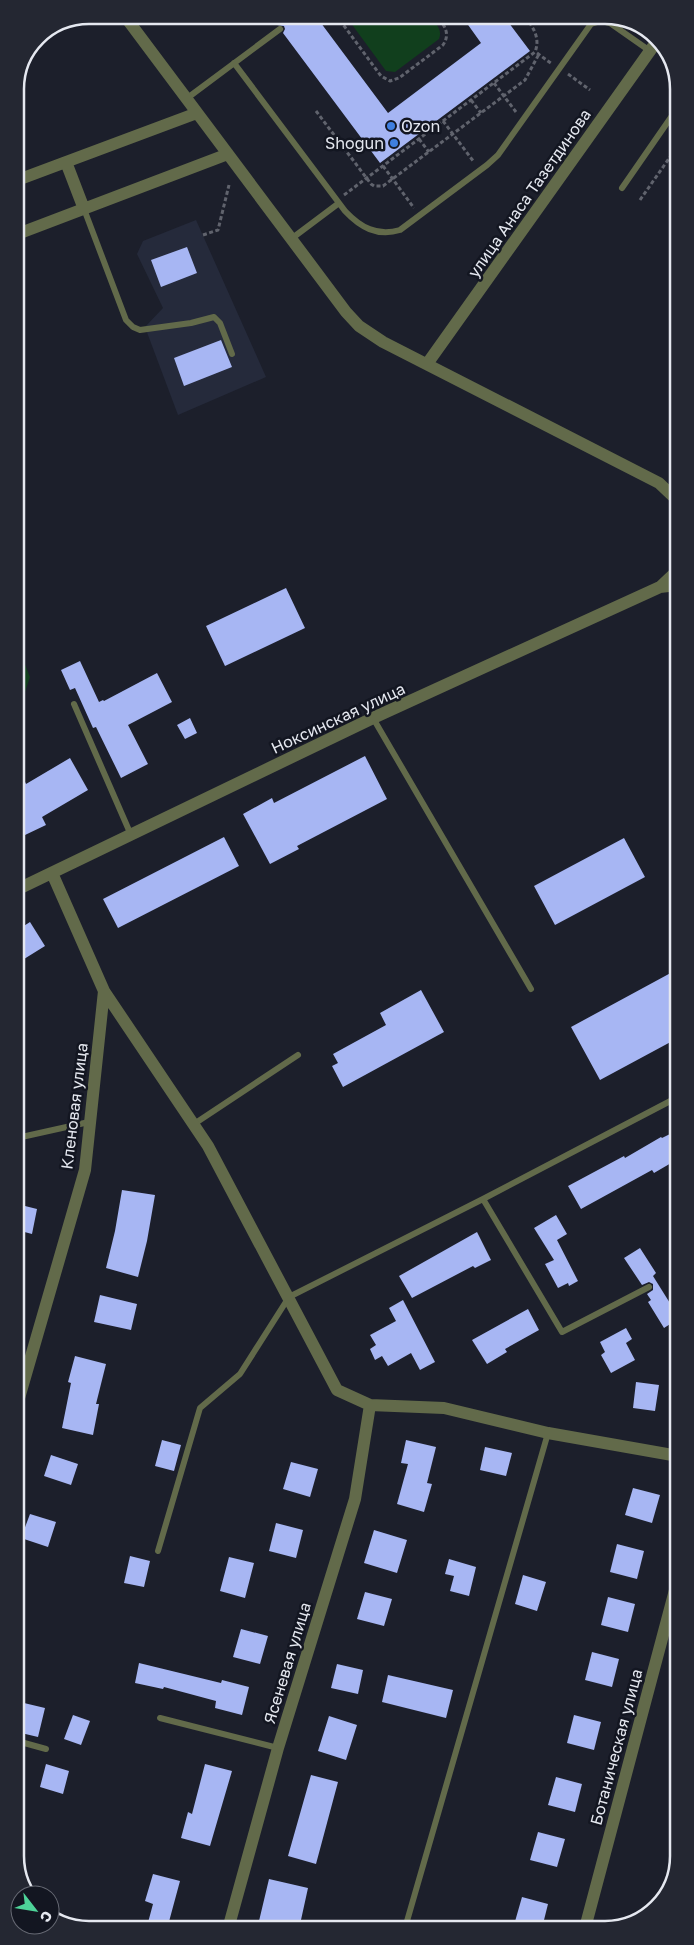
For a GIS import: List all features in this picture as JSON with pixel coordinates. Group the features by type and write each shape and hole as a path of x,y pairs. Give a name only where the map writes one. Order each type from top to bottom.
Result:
{"street":[{"path":"131,24 346,312 359,326 383,342 647,476 670,493"},
{"name":"улица Анаса Тазетдинова","path":"427,364 654,46"},
{"path":"24,177 197,113"},
{"path":"24,232 228,154"},
{"path":"66,162 84,209"},
{"path":"660,586 670,577"},
{"name":"Ноксинская улица","path":"24,886 373,718 572,629 660,586 670,585"},
{"path":"52,873 104,991 208,1146 337,1390 370,1405 444,1408 548,1433 670,1455"},
{"name":"Кленовая улица","path":"24,1380 84,1170 104,991"},
{"name":"Ясеневая улица","path":"230,1921 278,1748 355,1499 370,1405"},
{"name":"Ботаническая улица","path":"587,1921 670,1608"}],"lane":[{"path":"234,63 338,202 359,224 381,233 400,230 498,155 591,24"},
{"path":"613,24 654,46"},
{"path":"186,99 280,29"},
{"path":"622,188 670,119"},
{"path":"291,239 338,202"},
{"path":"84,209 129,324 140,330 214,317 220,323 232,354"},
{"path":"74,704 131,835"},
{"path":"373,718 531,989"},
{"path":"194,1124 298,1055"},
{"path":"158,1551 200,1408 240,1374 289,1297 483,1200 670,1101"},
{"path":"24,1136 89,1122"},
{"path":"483,1200 562,1332 649,1287"},
{"path":"407,1921 548,1433"},
{"path":"160,1718 278,1748"},
{"path":"24,1743 46,1749"}],"path":[{"path":"343,24 381,76 390,81 399,78 443,45 447,40 447,32 442,24"},
{"path":"338,202 366,178 536,50 536,34 530,24"},
{"path":"316,111 366,178 374,186 384,186 527,78 539,54"},
{"path":"494,83 523,121"},
{"path":"471,100 481,113"},
{"path":"443,121 480,170"},
{"path":"419,139 429,152"},
{"path":"640,200 670,158"},
{"path":"383,166 419,215"},
{"path":"203,235 218,230 229,185"}],"shaded area":[{"path":"196,220 266,377 178,415 145,327 163,308 137,254 143,241"}],"green space":[{"path":"352,24 436,24 440,32 439,39 395,72 386,71"},
{"path":"24,662 30,677 24,695"}],"building":[{"path":"322,24 388,113 481,43 467,24 510,24 530,51 380,163 283,33 284,26 277,25"},
{"path":"187,247 197,273 161,287 151,260"},
{"path":"221,340 232,367 184,386 174,358"},
{"path":"286,588 305,628 225,666 206,626"},
{"path":"80,661 99,702 157,673 172,702 128,725 148,764 121,778 96,727 93,728 75,688 70,690 61,670"},
{"path":"190,718 197,733 185,739 177,725"},
{"path":"365,756 387,799 297,846 299,849 270,864 243,814 272,798 274,803"},
{"path":"70,758 88,790 42,817 46,825 25,835 24,780 26,784"},
{"path":"224,837 239,866 118,928 103,899"},
{"path":"624,838 645,877 555,925 534,886"},
{"path":"30,922 45,946 24,959 24,926"},
{"path":"670,973 670,1042 600,1080 571,1027"},
{"path":"421,990 444,1032 343,1087 332,1066 338,1063 333,1054 386,1025 380,1013"},
{"path":"670,1134 670,1164 654,1173 652,1170 581,1209 568,1186"},
{"path":"122,1190 155,1195 147,1241 138,1277 106,1268"},
{"path":"24,1206 37,1209 32,1234 24,1232"},
{"path":"556,1215 567,1234 557,1240 578,1281 569,1286 568,1283 558,1288 545,1264 554,1260 534,1228"},
{"path":"477,1232 491,1260 475,1268 473,1266 412,1298 399,1276"},
{"path":"640,1248 656,1273 653,1276 670,1303 670,1324 664,1328 648,1302 651,1300 647,1294 653,1290 653,1284 649,1282 642,1285 624,1258"},
{"path":"100,1295 137,1304 131,1330 94,1322"},
{"path":"403,1300 435,1362 420,1370 411,1353 388,1366 382,1356 375,1360 370,1349 376,1345 370,1335 396,1321 389,1308"},
{"path":"528,1309 539,1330 505,1349 507,1352 487,1364 472,1340"},
{"path":"626,1328 632,1339 626,1343 635,1360 611,1373 601,1355 605,1352 600,1342"},
{"path":"75,1356 106,1364 96,1404 99,1404 93,1435 62,1428 71,1383 68,1382"},
{"path":"636,1382 659,1385 655,1411 633,1408"},
{"path":"162,1440 181,1445 174,1471 155,1466"},
{"path":"406,1440 436,1447 427,1483 432,1484 424,1512 397,1504 408,1464 401,1463"},
{"path":"485,1447 512,1453 506,1476 480,1470"},
{"path":"51,1455 78,1464 71,1485 44,1476"},
{"path":"291,1462 318,1469 310,1497 283,1489"},
{"path":"633,1488 660,1495 652,1523 625,1515"},
{"path":"30,1514 56,1522 48,1547 24,1539 24,1530"},
{"path":"276,1523 303,1530 296,1558 269,1551"},
{"path":"374,1530 407,1540 397,1573 364,1563"},
{"path":"617,1544 644,1551 637,1579 610,1572"},
{"path":"130,1556 150,1561 144,1587 124,1583"},
{"path":"229,1557 254,1563 245,1598 220,1591"},
{"path":"449,1559 476,1567 469,1596 450,1591 454,1576 445,1574"},
{"path":"523,1575 546,1582 537,1611 515,1604"},
{"path":"365,1592 392,1599 384,1626 357,1619"},
{"path":"608,1597 635,1604 628,1632 601,1625"},
{"path":"241,1629 268,1636 260,1664 233,1657"},
{"path":"592,1652 619,1659 612,1687 585,1680"},
{"path":"139,1663 221,1683 222,1680 249,1687 242,1715 215,1708 216,1701 164,1687 163,1689 135,1683"},
{"path":"337,1664 363,1670 358,1694 331,1688"},
{"path":"388,1675 453,1690 446,1718 382,1702"},
{"path":"24,1703 45,1708 38,1737 24,1734"},
{"path":"73,1715 90,1721 81,1745 64,1739"},
{"path":"574,1715 601,1722 594,1750 567,1743"},
{"path":"329,1716 357,1725 346,1760 318,1751"},
{"path":"46,1764 69,1771 63,1794 40,1787"},
{"path":"205,1764 232,1771 210,1846 181,1838 188,1812 192,1814"},
{"path":"311,1775 338,1782 316,1864 288,1856"},
{"path":"556,1777 582,1784 575,1812 548,1805"},
{"path":"538,1832 565,1839 557,1867 530,1860"},
{"path":"153,1874 180,1881 169,1921 148,1921 153,1904 145,1901"},
{"path":"269,1879 308,1888 301,1921 259,1921"},
{"path":"522,1897 548,1904 544,1921 515,1921"}],"place":[{"name":"Ozon","path":"391,126"},
{"name":"Shogun","path":"394,143"}]}
